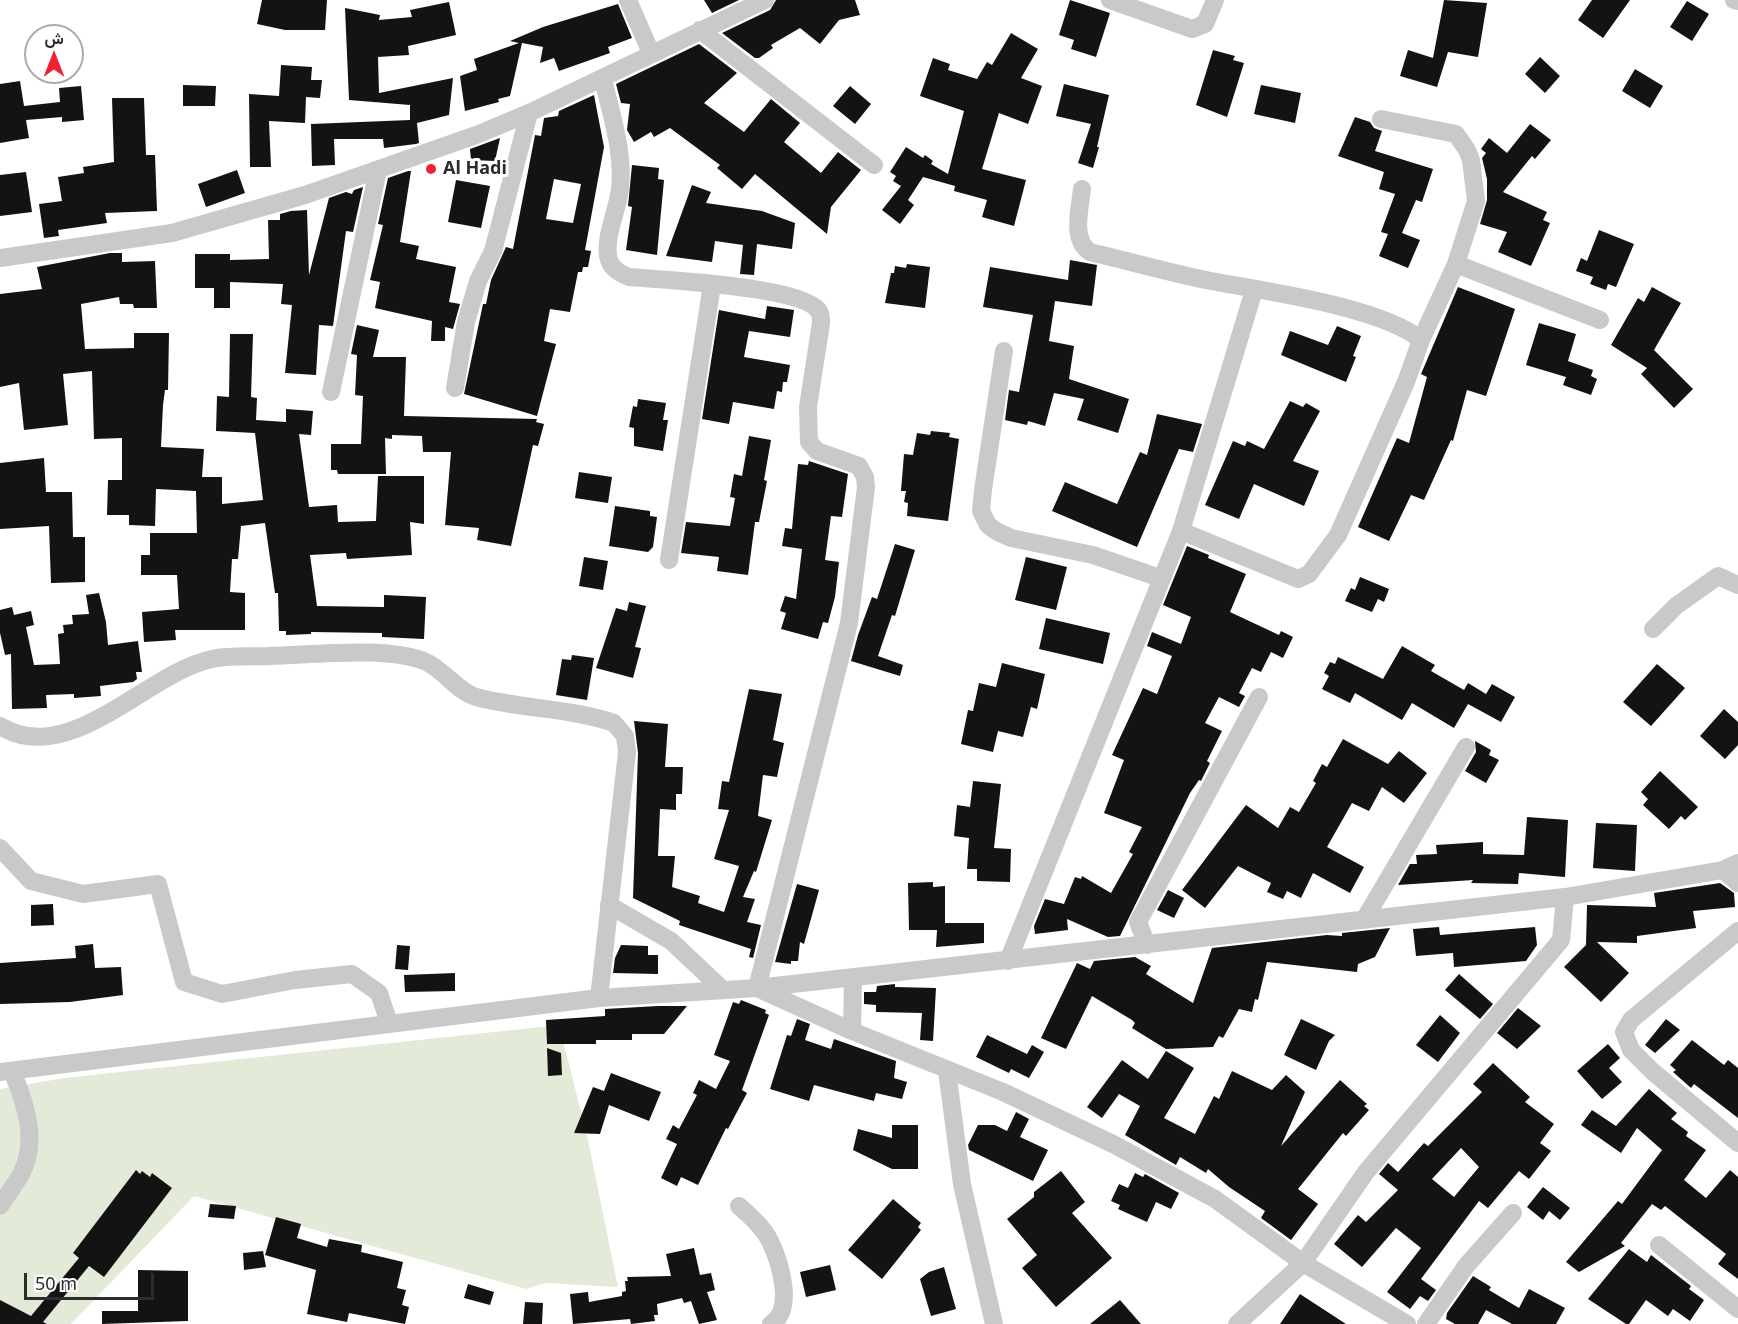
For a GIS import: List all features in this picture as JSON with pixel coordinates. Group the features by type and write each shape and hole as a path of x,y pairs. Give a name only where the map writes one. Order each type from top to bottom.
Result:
{"street":[{"path":"628,0 651,53"},
{"path":"0,258 182,231 305,195 378,170 529,112 603,79 651,53 765,0"},
{"path":"1110,0 1192,29 1205,24 1215,0"},
{"path":"700,30 874,165"},
{"path":"603,79 621,172 617,208 608,247 612,266 618,273 629,277 711,285 787,296 810,304 819,311 822,319 820,342 808,407 809,442 817,451 859,466 866,477 849,623 757,988"},
{"path":"455,388 466,322 478,282 494,251 529,112"},
{"path":"1181,531 1220,545 1291,578 1298,579 1310,574 1338,535 1456,264 1476,201 1475,179 1467,150 1456,134 1381,119"},
{"path":"331,393 378,170"},
{"path":"1082,189 1079,237 1082,247 1090,252 1254,290 1332,305 1391,323 1409,331 1421,340"},
{"path":"1456,264 1600,320"},
{"path":"669,560 711,285"},
{"path":"1008,960 1160,578 1181,531 1254,290"},
{"path":"1004,351 981,511 988,525 1011,537 1093,555 1160,578"},
{"path":"1653,629 1676,606 1718,576 1738,585"},
{"path":"0,726 32,735 62,733 100,718 184,669 213,658 372,654 422,660 473,696 609,721 622,730 627,752 599,998"},
{"path":"1147,945 1138,922 1259,697"},
{"path":"1364,920 1466,747"},
{"path":"0,848 31,881 83,894 158,884 184,982 222,994 295,980 352,974 379,993 390,1023"},
{"path":"0,1206 22,1173 28,1142 28,1113 6,1071 599,998 721,988 757,988 1565,897 1731,866 1738,883"},
{"path":"1237,1324 1303,1263 1366,1172 1561,940 1565,897"},
{"path":"609,905 678,946 721,988"},
{"path":"1738,932 1631,1020 1624,1032 1627,1044 1652,1071 1738,1143"},
{"path":"852,1031 853,977"},
{"path":"757,988 852,1031 1003,1092 1113,1144 1215,1199 1303,1263 1407,1324"},
{"path":"947,1071 962,1184 994,1324"},
{"path":"739,1206 757,1223 769,1240 777,1259 783,1309 779,1318 771,1324"},
{"path":"1426,1324 1467,1266 1513,1213"},
{"path":"1659,1245 1738,1309"}],"green space":[{"path":"559,1025 587,1135 618,1287 545,1283 526,1289 194,1196 71,1324 0,1324 0,1089 64,1078"}],"building":[{"path":"262,0 327,0 325,30 285,30 257,24"},
{"path":"704,0 739,0 712,13"},
{"path":"776,0 855,0 860,15 839,20 820,44 800,28 771,45 773,48 759,58 755,58 722,33 770,10"},
{"path":"1070,0 1110,13 1096,57 1071,49 1074,40 1059,35"},
{"path":"1444,0 1487,3 1478,57 1448,52 1437,87 1400,76 1408,50 1433,58"},
{"path":"1592,0 1630,0 1603,38 1578,20"},
{"path":"1687,1 1709,14 1692,41 1670,27"},
{"path":"449,2 456,35 408,46 409,55 378,57 379,93 453,78 449,115 417,123 419,143 416,144 384,148 383,139 334,139 335,165 312,166 311,124 410,120 410,105 349,100 345,8 380,15 379,20 412,17 410,10"},
{"path":"618,4 632,38 608,47 610,53 559,71 554,58 540,63 543,47 522,43 510,96 498,99 499,102 465,111 460,76 477,70 474,59 519,43 510,41 543,27"},
{"path":"1011,33 1038,49 1021,78 1042,86 1028,124 999,113 982,169 1026,180 1014,226 982,217 987,200 954,191 955,186 923,177 908,200 914,205 900,224 882,210 901,186 893,181 896,176 890,172 906,147 923,158 925,155 933,161 931,164 948,174 964,111 920,96 933,58 950,64 948,70 977,79 987,62 992,65"},
{"path":"699,44 737,73 704,103 744,132 771,99 800,123 784,142 821,173 838,152 861,170 831,207 827,234 755,174 742,189 717,168 720,165 670,128 654,137 651,132 634,142 627,130 630,104 621,103 616,84"},
{"path":"1213,50 1235,56 1233,60 1244,63 1227,117 1196,105"},
{"path":"1540,57 1560,76 1545,93 1525,74"},
{"path":"281,65 312,67 311,80 322,80 320,98 306,97 305,123 269,121 271,167 250,167 249,94 279,96"},
{"path":"1635,69 1663,86 1650,108 1622,91"},
{"path":"20,81 24,106 60,102 59,88 81,86 84,120 62,122 62,117 26,120 29,138 0,143 0,84"},
{"path":"1064,84 1109,95 1093,168 1078,163 1091,124 1056,116"},
{"path":"183,85 216,86 215,106 183,106"},
{"path":"1261,85 1301,93 1295,123 1254,114"},
{"path":"850,86 871,104 855,124 833,106"},
{"path":"594,95 604,147 585,250 591,251 588,267 583,267 582,272 578,272 570,312 550,309 544,341 556,344 537,416 464,394 483,304 486,304 491,280 506,247 513,249 535,135 541,136 544,118 558,116 559,111","holes":["554,179 581,184 573,223 546,219"]},
{"path":"112,98 144,98 146,155 155,155 157,211 105,213 107,223 58,230 59,236 44,238 39,204 62,201 58,177 84,173 83,167 114,162"},
{"path":"1355,117 1370,122 1374,128 1382,131 1375,151 1433,169 1422,202 1416,200 1402,233 1420,240 1408,268 1379,256 1388,234 1381,232 1395,194 1379,189 1384,172 1338,156"},
{"path":"1530,124 1551,140 1535,159 1532,156 1503,192 1547,212 1543,220 1550,223 1531,266 1498,252 1507,232 1480,224 1487,200 1487,179 1482,158 1486,153 1481,149 1489,138 1507,153"},
{"path":"500,138 495,161 471,160 470,149"},
{"path":"632,165 659,168 658,179 664,180 657,255 626,250 632,207 628,206"},
{"path":"237,170 245,193 206,207 198,184"},
{"path":"411,171 400,242 419,246 416,259 456,267 449,302 460,304 453,329 445,327 445,341 431,341 432,321 375,308 380,282 370,280 383,225 378,224 388,178"},
{"path":"26,172 32,212 0,216 0,175"},
{"path":"456,180 490,186 481,228 448,222"},
{"path":"692,185 711,192 706,203 762,211 795,223 792,249 757,244 754,275 740,274 743,245 715,241 712,262 666,256"},
{"path":"363,187 353,232 346,231 333,326 319,325 316,375 285,373 292,305 281,304 283,284 230,282 230,308 214,308 214,288 195,288 195,254 230,254 230,260 269,259 268,220 280,220 280,214 291,211 307,210 309,275 329,198 346,192 352,194 354,190"},
{"path":"1599,230 1634,244 1616,287 1608,284 1606,290 1590,284 1593,277 1576,271 1581,258 1587,261"},
{"path":"110,253 122,253 122,262 155,261 157,308 134,308 133,304 120,304 119,297 81,304 85,349 134,348 134,333 169,333 168,390 165,390 163,405 161,447 204,449 202,477 222,477 222,504 263,500 255,433 216,431 217,396 229,397 230,334 253,334 251,397 257,398 256,420 286,422 286,409 313,411 311,435 299,434 309,507 337,505 338,522 376,521 378,476 424,476 424,524 410,522 412,555 347,559 346,553 310,555 317,606 384,607 384,595 426,597 424,639 382,637 382,633 311,632 311,634 286,635 286,631 279,631 278,593 275,593 265,523 241,526 238,559 232,559 230,592 245,593 245,630 175,630 176,640 144,642 142,612 179,609 177,575 141,575 141,555 150,555 150,533 197,533 196,491 156,489 155,526 129,525 129,515 107,515 108,480 122,480 122,438 94,439 92,371 63,374 68,425 24,430 19,383 0,387 0,294 42,289 37,267"},
{"path":"1070,260 1097,265 1092,306 1055,301 1049,341 1074,346 1069,379 1129,399 1118,433 1077,420 1084,399 1054,393 1045,426 1028,421 1027,425 1005,420 1009,390 1019,392 1033,315 983,307 990,267 1068,280"},
{"path":"907,264 930,267 925,308 885,303 891,273 894,273 895,266 906,268"},
{"path":"1458,287 1515,309 1486,396 1467,390 1453,441 1451,440 1424,500 1411,495 1389,541 1358,527 1397,438 1409,443 1427,377 1421,374"},
{"path":"1652,287 1681,303 1654,350 1693,389 1674,408 1641,374 1647,368 1611,345 1638,298 1644,302"},
{"path":"767,306 794,310 790,337 749,331 744,357 790,365 787,382 783,382 782,392 777,391 774,409 733,402 729,424 702,419 719,310 765,319"},
{"path":"1539,323 1576,334 1568,361 1593,370 1591,376 1597,379 1591,395 1563,385 1566,377 1526,365"},
{"path":"357,325 379,330 373,357 406,357 404,416 537,419 536,422 544,424 538,446 533,445 511,546 477,540 479,528 445,525 451,452 423,452 422,436 392,435 392,439 385,438 386,474 338,474 337,470 331,470 331,444 361,444 363,396 355,395 357,355 351,354"},
{"path":"1337,326 1361,336 1346,382 1281,355 1290,331 1328,345"},
{"path":"638,399 666,403 663,420 668,420 663,451 634,446 634,428 629,427 633,406 637,407"},
{"path":"1290,401 1303,407 1306,403 1320,411 1293,461 1319,471 1304,506 1254,484 1239,519 1205,505 1233,441 1245,446 1247,441 1264,449"},
{"path":"1157,414 1202,424 1193,452 1179,449 1137,547 1052,511 1065,482 1117,504 1140,452 1147,455"},
{"path":"931,431 950,433 949,437 959,439 948,521 907,516 908,503 904,502 906,491 901,491 904,454 913,455 917,433 930,435"},
{"path":"749,436 771,440 764,480 767,481 759,522 755,522 748,575 717,571 719,557 681,553 686,522 730,526 735,498 730,497 734,474 742,476"},
{"path":"44,458 46,492 72,492 73,537 85,537 85,582 51,583 49,526 0,529 0,463"},
{"path":"809,461 848,474 842,517 831,516 825,560 839,562 835,597 828,623 823,622 818,639 781,629 786,613 780,611 785,596 796,599 802,549 782,546 785,528 792,529 798,464 808,465"},
{"path":"579,472 612,477 608,503 575,498"},
{"path":"615,506 650,511 650,516 657,517 653,547 648,552 609,546"},
{"path":"895,544 915,550 895,616 892,615 878,656 903,665 900,676 851,661 872,597 877,599"},
{"path":"1187,546 1209,555 1208,558 1246,574 1230,612 1279,635 1281,631 1293,637 1283,658 1271,652 1261,672 1252,668 1239,693 1245,696 1239,707 1219,697 1205,723 1222,731 1207,761 1210,763 1201,781 1199,780 1190,793 1120,936 1108,937 1067,919 1068,930 1035,934 1034,926 1045,899 1064,904 1075,877 1081,879 1082,876 1111,893 1133,854 1129,852 1142,827 1104,813 1124,760 1112,755 1143,688 1157,694 1172,656 1147,646 1152,632 1181,644 1191,617 1163,605"},
{"path":"584,557 608,561 603,590 579,586"},
{"path":"1026,557 1067,567 1056,610 1015,600"},
{"path":"1360,577 1389,589 1384,602 1378,599 1372,612 1345,601 1351,588 1355,590"},
{"path":"99,593 106,622 108,645 138,641 142,672 136,672 137,679 133,682 100,686 101,696 74,698 74,694 46,695 47,708 12,709 11,654 5,655 0,633 0,610 12,607 14,615 31,611 34,625 26,627 34,665 60,664 58,634 64,633 63,625 73,624 72,615 89,614 86,595"},
{"path":"629,602 646,606 635,647 641,648 633,678 596,668 616,608 627,611"},
{"path":"1046,618 1110,633 1103,664 1039,649"},
{"path":"1402,646 1435,665 1431,671 1464,690 1468,683 1486,694 1492,684 1515,697 1501,722 1468,704 1454,728 1412,703 1402,720 1355,693 1350,703 1322,689 1329,676 1324,673 1330,662 1335,664 1338,657 1383,679"},
{"path":"572,655 594,658 587,700 556,695 562,659 571,660"},
{"path":"1002,663 1045,674 1037,709 1031,707 1023,737 998,731 993,752 961,744 968,710 973,711 979,683 996,687"},
{"path":"1657,664 1685,688 1651,726 1623,702"},
{"path":"749,689 782,694 773,740 784,743 777,777 763,775 758,816 772,820 756,872 754,871 743,897 755,899 747,922 761,925 753,958 749,957 751,949 679,925 680,921 633,898 638,753 634,721 668,724 665,767 683,767 682,794 676,794 676,810 660,809 658,856 675,856 672,887 700,896 698,903 724,912 739,866 714,859 729,810 718,809 722,781 729,782"},
{"path":"1724,709 1738,722 1738,745 1725,759 1700,736"},
{"path":"1343,739 1388,764 1399,751 1427,773 1404,803 1382,787 1369,811 1352,803 1327,847 1364,867 1350,893 1313,873 1301,898 1287,891 1283,899 1267,892 1271,883 1238,866 1205,908 1182,890 1246,805 1278,828 1290,807 1299,812 1316,783 1313,781 1322,764 1327,767"},
{"path":"1475,741 1491,750 1489,755 1499,760 1486,783 1465,771 1476,752"},
{"path":"1660,771 1698,807 1685,820 1681,816 1669,829 1643,805 1648,799 1641,792"},
{"path":"973,781 1001,784 994,848 1011,849 1010,882 977,881 977,869 967,869 969,838 954,836 957,805 970,807"},
{"path":"1527,817 1568,820 1565,877 1519,873 1518,884 1471,883 1473,880 1398,885 1410,864 1417,864 1416,855 1437,854 1436,845 1483,842 1483,854 1524,855"},
{"path":"1596,823 1637,825 1635,871 1593,868"},
{"path":"933,882 933,887 945,886 945,923 984,923 984,943 936,947 937,930 909,930 908,883"},
{"path":"1720,883 1734,893 1735,907 1693,911 1696,928 1637,936 1637,943 1597,942 1629,973 1601,1002 1564,967 1586,945 1587,905 1656,907 1654,893"},
{"path":"797,884 819,890 804,944 800,942 798,961 791,961 791,964 775,962"},
{"path":"1168,890 1184,898 1174,918 1157,910"},
{"path":"53,904 54,925 31,926 31,905"},
{"path":"1439,927 1440,935 1535,927 1537,945 1526,961 1454,967 1453,953 1416,956 1413,929"},
{"path":"1390,928 1375,957 1358,964 1357,972 1267,962 1258,1000 1255,999 1252,1012 1239,1009 1223,1038 1219,1036 1213,1047 1166,1049 1132,1028 1135,1023 1132,1020 1092,996 1066,1049 1041,1038 1077,963 1090,969 1094,961 1135,957 1151,966 1146,974 1193,1003 1212,948 1327,935 1342,936 1342,933"},
{"path":"93,944 95,968 121,967 123,995 70,1002 0,1004 0,963 76,958 75,946"},
{"path":"397,945 410,946 408,970 395,969"},
{"path":"621,945 648,946 648,955 658,955 658,974 613,973 615,958"},
{"path":"455,973 455,991 405,992 404,975"},
{"path":"1459,974 1493,1004 1480,1019 1445,990"},
{"path":"895,984 895,987 936,988 933,1041 920,1040 922,1013 876,1012 876,1005 864,1004 864,992 876,992 877,986"},
{"path":"741,1000 766,1010 765,1013 769,1015 742,1090 747,1093 728,1129 726,1128 698,1185 681,1177 677,1186 661,1178 677,1144 666,1139 673,1125 679,1129 697,1095 693,1093 699,1080 716,1089 730,1061 714,1055 733,1002 739,1004"},
{"path":"687,1006 664,1034 632,1034 632,1040 596,1040 596,1044 547,1044 546,1020 605,1016 605,1009"},
{"path":"1518,1008 1541,1026 1517,1049 1497,1033"},
{"path":"1440,1015 1460,1033 1438,1062 1416,1045"},
{"path":"797,1019 810,1024 805,1040 831,1049 834,1039 896,1061 894,1078 907,1082 902,1099 876,1093 874,1101 814,1085 809,1101 770,1089 787,1035 791,1036"},
{"path":"1301,1019 1335,1035 1329,1041 1316,1070 1284,1055"},
{"path":"1666,1019 1680,1030 1655,1053 1645,1045"},
{"path":"987,1035 1027,1054 1032,1045 1044,1052 1029,1078 1011,1069 1009,1073 976,1057"},
{"path":"1692,1040 1724,1065 1728,1060 1738,1068 1738,1118 1694,1084 1691,1088 1673,1072 1676,1070 1670,1065"},
{"path":"1608,1044 1620,1058 1609,1068 1622,1082 1602,1099 1577,1071"},
{"path":"547,1048 561,1053 562,1075 548,1076"},
{"path":"1166,1051 1194,1068 1164,1118 1195,1134 1214,1096 1219,1099 1232,1071 1272,1090 1286,1075 1305,1092 1281,1146 1340,1080 1367,1104 1364,1106 1369,1110 1346,1136 1343,1133 1298,1189 1318,1204 1291,1240 1261,1218 1265,1211 1229,1187 1208,1169 1206,1173 1180,1157 1176,1165 1125,1135 1140,1106 1119,1094 1102,1118 1087,1107 1122,1060 1148,1079"},
{"path":"1493,1063 1530,1097 1525,1102 1554,1124 1540,1143 1551,1151 1529,1179 1519,1171 1488,1208 1479,1201 1421,1279 1436,1290 1428,1301 1420,1296 1410,1309 1387,1292 1421,1248 1396,1228 1362,1267 1334,1244 1358,1215 1366,1222 1398,1190 1379,1174 1388,1163 1398,1172 1424,1143 1428,1146 1482,1092 1473,1084","holes":["1461,1148 1479,1167 1454,1197 1432,1179"]},
{"path":"611,1073 661,1092 649,1121 609,1105 600,1134 574,1133 593,1087 604,1091"},
{"path":"1649,1089 1677,1113 1671,1119 1688,1132 1686,1136 1706,1150 1684,1180 1706,1198 1730,1170 1738,1177 1738,1279 1718,1264 1726,1254 1665,1206 1661,1210 1652,1204 1621,1243 1625,1246 1579,1272 1566,1262 1618,1201 1622,1204 1662,1150 1637,1128 1621,1153 1581,1125 1592,1110 1616,1126"},
{"path":"1016,1112 1029,1119 1020,1137 1048,1150 1033,1181 969,1150 968,1145 978,1125 995,1125 1007,1131"},
{"path":"892,1125 918,1125 918,1169 892,1169 853,1150 858,1129 892,1138"},
{"path":"136,1170 150,1177 152,1173 172,1188 104,1277 89,1266 43,1322 47,1324 0,1324 0,1300 31,1316 79,1258 73,1253"},
{"path":"1061,1171 1085,1202 1072,1213 1112,1258 1056,1307 1022,1268 1037,1255 1007,1219 1034,1197 1034,1192"},
{"path":"1135,1173 1143,1177 1145,1174 1179,1193 1171,1209 1156,1202 1147,1222 1118,1209 1120,1205 1111,1201 1119,1184 1128,1188"},
{"path":"1543,1187 1570,1208 1560,1220 1549,1211 1543,1220 1527,1207"},
{"path":"893,1199 921,1223 918,1227 921,1230 882,1279 848,1250"},
{"path":"210,1204 236,1206 234,1219 208,1217"},
{"path":"276,1217 301,1224 297,1238 327,1247 329,1239 362,1245 361,1252 403,1262 397,1288 406,1290 402,1305 409,1307 405,1324 349,1313 347,1322 307,1314 316,1270 265,1255"},
{"path":"694,1248 700,1275 711,1273 715,1290 707,1292 717,1320 699,1324 691,1301 684,1303 682,1298 657,1304 658,1315 654,1315 655,1321 631,1324 630,1319 573,1324 570,1294 588,1292 589,1302 622,1296 622,1292 626,1291 627,1277 671,1276 666,1254"},
{"path":"1629,1249 1647,1262 1651,1255 1691,1286 1689,1289 1704,1300 1690,1321 1673,1309 1668,1316 1646,1300 1629,1324 1626,1324 1588,1299"},
{"path":"263,1251 266,1267 244,1270 243,1253"},
{"path":"830,1265 836,1290 806,1297 800,1272"},
{"path":"944,1267 956,1309 931,1316 920,1279 929,1272"},
{"path":"138,1270 188,1271 188,1321 102,1324 102,1311 138,1311"},
{"path":"1473,1276 1491,1287 1489,1290 1519,1308 1529,1289 1565,1308 1556,1324 1512,1324 1486,1310 1478,1324 1455,1324 1446,1319 1447,1313"},
{"path":"468,1284 494,1292 490,1305 464,1298"},
{"path":"1300,1294 1346,1324 1280,1324"},
{"path":"1120,1300 1141,1324 1090,1324"},
{"path":"525,1302 543,1303 542,1324 523,1324"}],"place":[{"name":"Al Hadi","path":"431,169"}]}
